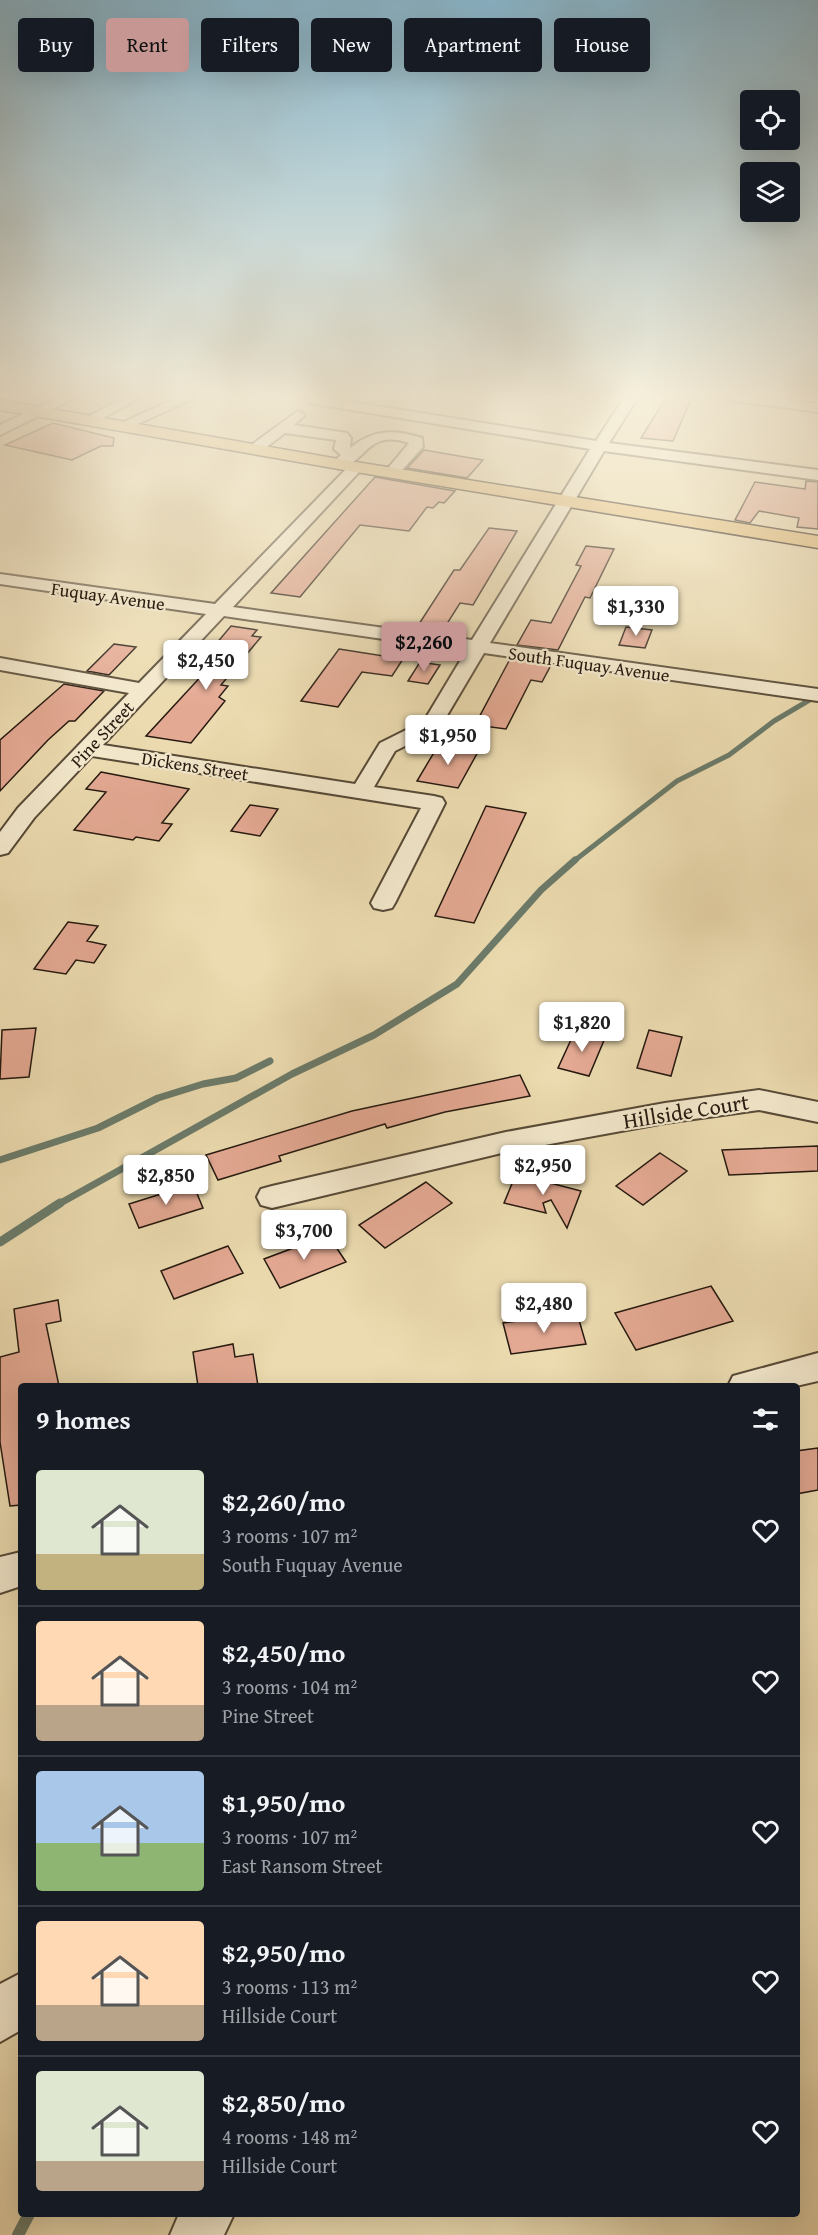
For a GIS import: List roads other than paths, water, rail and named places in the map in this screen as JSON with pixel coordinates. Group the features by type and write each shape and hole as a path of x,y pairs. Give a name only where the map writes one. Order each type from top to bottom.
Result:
{"main road":[{"path":"553,500 818,542"}],"street":[{"name":"Pine Street","path":"0,848 26,813 89,749 217,611 315,500"},
{"path":"361,792 387,747 432,725 563,502"},
{"name":"Fuquay Avenue","path":"0,579 217,611"},
{"name":"South Fuquay Avenue","path":"217,611 818,695"},
{"path":"0,664 143,690"},
{"name":"Dickens Street","path":"89,749 434,803 383,903"},
{"name":"Hillside Court","path":"272,1197 506,1142 666,1113 759,1100 818,1112"},
{"path":"757,1383 818,1367"},
{"path":"0,1575 18,1570"},
{"path":"0,2018 18,1999"},
{"path":"196,2235 206,2217"}],"waterway":[{"path":"574,861 677,781 729,755 774,721 818,695"},
{"path":"57,1205 292,1074 374,1035 457,984 541,890 575,860"},
{"path":"0,1160 98,1128 158,1098 203,1084 236,1078 270,1061"},
{"path":"0,1242 60,1203"},
{"path":"18,2235 27,2217"}]}
